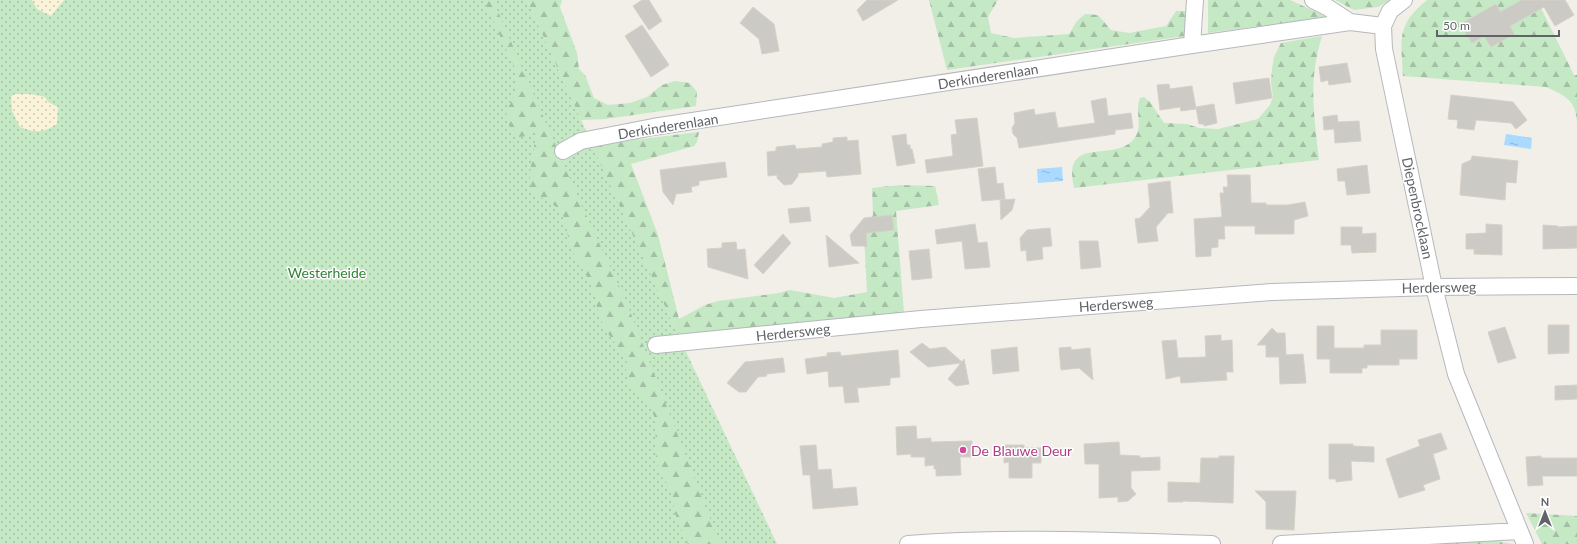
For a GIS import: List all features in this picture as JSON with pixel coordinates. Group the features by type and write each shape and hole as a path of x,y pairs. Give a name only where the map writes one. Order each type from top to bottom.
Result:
{"street":[{"path":"1192,45 1195,0"},
{"path":"1312,0 1327,7 1350,22"},
{"path":"1383,26 1390,11 1404,0"},
{"name":"Derkinderenlaan","path":"563,151 581,141 653,127 1350,22 1383,26"},
{"name":"Diepenbrocklaan","path":"1383,26 1384,49 1434,287 1456,374 1522,538"},
{"name":"Herdersweg","path":"656,345 929,319 1272,292 1434,287 1577,286"},
{"path":"1281,544 1522,538"},
{"path":"908,544 956,540 1085,540 1212,544"}],"green space":[{"name":"Westerheide","path":"0,0 527,0 679,337 777,544 0,544"},
{"path":"484,0 493,0 580,202 626,301 720,544 688,544 674,510 671,492 658,468 655,444 656,425 654,416 650,408 642,399 630,389 626,371 627,356 613,341 603,324 598,311 592,285 574,255 570,245 563,215 556,206 537,195 531,188 530,177 536,134 534,131 528,136 519,137 508,124 506,111 517,89 517,74"},
{"path":"527,0 562,0 560,7 577,53 579,69 585,75 594,98 608,105 630,103 647,97 662,85 675,81 690,83 697,92 696,106 606,119 581,120"},
{"path":"929,0 998,0 988,17 991,33 1014,38 1069,34 1077,21 1085,14 1098,15 1111,30 1129,33 1166,26 1176,11 1186,11 1185,36 947,70"},
{"path":"1208,0 1290,0 1336,21 1259,26 1208,33"},
{"path":"1335,0 1390,0 1378,7 1354,10"},
{"path":"1427,0 1537,0 1574,75 1577,75 1577,122 1574,108 1568,99 1546,87 1403,76 1402,43 1405,26 1410,17"},
{"path":"1322,36 1315,68 1313,98 1319,160 1074,188 1072,172 1075,161 1082,155 1091,152 1113,150 1123,147 1132,141 1136,136 1139,126 1138,103 1140,98 1144,97 1150,102 1164,123 1187,124 1199,128 1218,129 1258,119 1270,105 1273,97 1271,82 1272,69 1274,57 1281,43"},
{"path":"699,132 697,142 694,146 631,164 658,235 679,319 705,305 718,301 779,293 790,290 834,298 867,292 864,236 873,215 872,188 900,185 935,186 939,205 896,211 904,313 679,337 592,145"},
{"path":"1526,513 1577,516 1577,544 1542,544"},
{"path":"1496,541 1513,544 1403,544"}],"sand":[{"path":"32,0 64,0 51,16 37,9"},
{"path":"14,94 31,94 45,97 48,102 58,107 57,124 39,131 20,127 12,111 11,97"}],"water":[{"path":"1506,134 1532,138 1531,149 1504,145"},
{"path":"1062,167 1063,181 1038,183 1037,169"}],"building":[{"path":"642,0 649,0 662,21 649,30 633,6"},
{"path":"867,0 898,0 863,21 857,10"},
{"path":"1522,0 1565,0 1574,15 1555,26 1544,7 1510,26 1514,34 1491,47 1484,36 1472,43 1461,24 1496,4 1500,12"},
{"path":"753,7 774,24 779,51 762,54 759,39 740,23"},
{"path":"642,25 669,65 651,77 625,36"},
{"path":"1347,63 1351,82 1329,85 1328,80 1321,82 1319,67"},
{"path":"1269,78 1272,98 1236,104 1233,83"},
{"path":"1169,84 1170,89 1192,86 1196,109 1181,111 1180,107 1160,110 1157,85"},
{"path":"1451,95 1513,102 1527,120 1516,129 1511,123 1476,120 1474,130 1457,128 1458,120 1448,119"},
{"path":"1106,98 1108,116 1131,113 1133,128 1115,130 1115,134 1019,148 1017,138 1013,134 1012,128 1015,123 1014,113 1034,109 1035,115 1055,112 1058,128 1095,123 1091,101"},
{"path":"1214,104 1217,123 1204,126 1204,124 1199,124 1196,107"},
{"path":"1337,115 1338,122 1359,121 1361,141 1335,143 1334,129 1324,130 1323,117"},
{"path":"977,118 983,166 927,173 925,160 953,156 951,135 957,134 955,120"},
{"path":"906,134 907,145 910,145 910,149 912,149 915,163 897,166 892,136"},
{"path":"847,137 847,141 858,140 861,174 827,177 826,171 798,173 798,176 792,184 784,185 777,178 777,175 768,176 767,152 776,151 776,147 795,145 796,149 822,147 822,144 833,142 833,138"},
{"path":"1472,156 1518,161 1516,183 1506,182 1505,200 1460,195 1462,164 1471,160"},
{"path":"725,162 727,177 699,181 699,185 691,187 692,192 676,194 673,205 663,192 660,170"},
{"path":"1367,165 1370,193 1347,195 1345,181 1338,181 1337,169"},
{"path":"995,167 997,184 1003,183 1005,199 982,201 978,169"},
{"path":"1227,175 1250,175 1251,203 1288,205 1305,202 1308,216 1294,220 1294,234 1255,234 1255,226 1224,226 1225,239 1218,239 1218,247 1211,248 1211,256 1196,257 1194,219 1222,217 1220,193 1224,193 1223,187 1228,187"},
{"path":"1170,181 1173,213 1168,213 1156,227 1158,241 1138,243 1135,219 1140,218 1150,207 1148,184"},
{"path":"1015,199 1012,210 1001,220 1000,200"},
{"path":"809,207 811,221 790,223 788,209"},
{"path":"892,215 894,230 866,233 867,246 852,246 850,235 864,218"},
{"path":"975,224 978,243 987,242 990,267 965,269 962,241 937,244 935,230"},
{"path":"1486,224 1502,225 1502,255 1474,254 1474,249 1466,249 1466,234 1486,233"},
{"path":"1543,225 1558,227 1577,226 1577,248 1543,249"},
{"path":"1341,227 1362,227 1362,234 1376,233 1376,252 1352,253 1351,245 1341,245"},
{"path":"1050,228 1052,246 1042,247 1043,259 1027,261 1026,250 1021,251 1020,238 1027,230"},
{"path":"783,234 791,243 763,274 754,265"},
{"path":"826,235 859,263 829,267"},
{"path":"1079,241 1098,241 1101,267 1081,269"},
{"path":"736,242 737,250 745,249 748,279 708,267 707,249 722,248 722,243"},
{"path":"929,249 932,278 912,280 909,251"},
{"path":"1548,325 1569,325 1569,353 1548,354"},
{"path":"1317,326 1334,326 1334,348 1364,348 1364,345 1381,345 1381,330 1417,330 1417,359 1399,359 1399,365 1367,365 1367,368 1362,368 1362,373 1330,373 1330,359 1317,359"},
{"path":"1505,327 1516,358 1498,363 1488,332"},
{"path":"1272,328 1277,333 1285,333 1286,355 1303,354 1306,383 1280,384 1279,357 1266,357 1266,345 1257,345"},
{"path":"1221,335 1221,341 1232,340 1233,372 1226,372 1227,380 1181,383 1180,376 1166,379 1162,341 1176,340 1178,358 1206,357 1205,336"},
{"path":"922,343 930,349 945,347 962,362 964,359 969,384 956,386 948,379 961,363 928,367 910,352"},
{"path":"1017,347 1019,371 993,374 991,350"},
{"path":"1071,347 1071,350 1090,348 1093,380 1079,368 1061,370 1059,348"},
{"path":"898,350 900,377 890,378 890,385 857,388 859,402 845,403 843,386 829,387 828,371 807,374 805,359 827,356 827,353 840,352 841,356"},
{"path":"783,358 785,372 766,374 767,376 758,377 746,392 739,392 727,383 745,362"},
{"path":"1577,385 1577,399 1555,400 1555,386"},
{"path":"916,426 917,439 931,438 931,442 972,441 972,457 960,457 961,475 936,476 936,469 934,469 934,465 925,466 925,457 911,457 911,454 897,455 896,427"},
{"path":"1441,433 1447,449 1433,454 1440,479 1423,485 1425,490 1399,498 1386,459 1420,446 1418,440"},
{"path":"1119,442 1120,455 1140,456 1140,458 1160,457 1160,470 1131,471 1131,488 1136,494 1128,501 1118,502 1118,497 1099,498 1099,464 1085,464 1084,444"},
{"path":"1329,444 1353,444 1353,446 1374,447 1374,462 1351,461 1352,480 1336,482 1336,479 1329,479"},
{"path":"816,445 818,470 831,469 833,489 856,487 858,505 813,509 810,475 803,475 800,446"},
{"path":"1004,445 1024,445 1024,448 1041,448 1041,463 1032,463 1032,478 1009,478 1009,462 1004,463"},
{"path":"1219,456 1234,456 1233,503 1183,501 1168,502 1168,482 1200,483 1201,458 1219,458"},
{"path":"1541,456 1541,458 1577,458 1577,476 1542,476 1543,485 1528,486 1526,457"},
{"path":"1255,491 1296,491 1294,530 1266,529 1266,502"}],"place":[{"name":"De Blauwe Deur","path":"963,450"}]}
